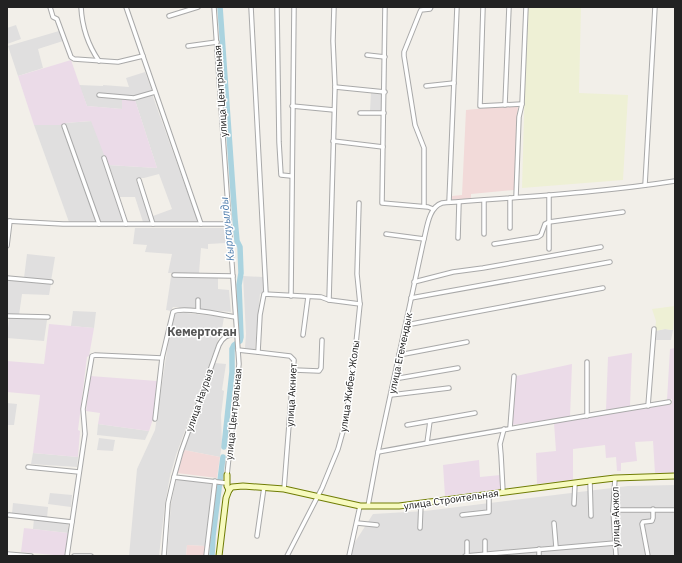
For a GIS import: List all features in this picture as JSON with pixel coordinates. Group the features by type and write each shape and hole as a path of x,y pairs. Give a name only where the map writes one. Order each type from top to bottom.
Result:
{"main road":[{"name":"улица Центральная","path":"227,475 226,482 229,490"},
{"name":"улица Строительная","path":"229,490 236,487 264,487 284,489 360,506 399,506 615,478 675,476"},
{"path":"219,556 226,498 229,490"}],"street":[{"path":"50,7 53,17 57,19 71,57 74,59 122,61 143,56"},
{"path":"81,7 81,18 85,34 99,61"},
{"path":"126,7 201,224"},
{"path":"169,16 198,7"},
{"name":"улица Центральная","path":"214,7 228,224 233,276 238,371 227,475"},
{"path":"251,7 266,294 264,294 260,315 258,352"},
{"path":"277,7 279,142 281,175 291,176"},
{"path":"291,296 291,176 294,7"},
{"path":"328,300 335,87 333,41 334,7"},
{"path":"385,7 385,92 382,203 424,206 433,209"},
{"path":"424,206 424,148 415,125 404,52 421,10 430,10 431,7"},
{"path":"457,7 449,202 549,195 675,181"},
{"path":"483,7 480,104 482,106 522,104"},
{"path":"505,105 508,7"},
{"path":"516,197 519,117 522,104 526,7"},
{"path":"645,185 655,7"},
{"path":"188,46 217,42"},
{"path":"367,55 385,57"},
{"path":"426,86 454,83"},
{"path":"335,87 385,92"},
{"path":"99,95 134,98 155,92"},
{"path":"292,106 334,110"},
{"path":"360,113 384,113"},
{"path":"64,126 99,224"},
{"path":"333,141 383,147"},
{"path":"104,158 126,224"},
{"path":"139,180 153,224"},
{"path":"548,249 549,195"},
{"path":"510,198 510,228"},
{"path":"484,200 484,234"},
{"name":"улица Егемендык","path":"368,506 378,452 424,239 433,209 438,204 449,202"},
{"path":"458,238 459,202"},
{"name":"улица Жибек Жолы","path":"287,556 322,488 342,435 355,354 360,304 357,274 359,203"},
{"path":"494,244 538,237 541,235 545,224 548,222 623,212"},
{"path":"7,246 9,221 63,224 228,224"},
{"path":"386,234 424,239"},
{"path":"414,282 453,272 601,247"},
{"path":"411,298 610,262"},
{"path":"174,275 233,276"},
{"path":"7,278 51,282"},
{"path":"406,324 603,288"},
{"path":"266,294 321,297 328,300 360,304"},
{"path":"303,334 308,297"},
{"path":"198,300 198,311"},
{"path":"155,419 162,358 173,312 177,310 198,311 235,317"},
{"path":"7,316 48,318"},
{"path":"648,406 654,329"},
{"name":"улица Наурыз","path":"164,556 168,503 181,452 219,345 224,336 228,334 236,336"},
{"path":"294,370 319,371 321,368 322,340"},
{"path":"399,355 467,342"},
{"name":"улица Акниет","path":"237,349 290,356 294,360 284,489"},
{"path":"67,556 85,434 83,409 92,356 162,358"},
{"path":"587,362 587,416"},
{"path":"394,380 458,368"},
{"path":"510,428 514,376"},
{"path":"390,395 449,388"},
{"path":"378,452 504,429 670,402"},
{"path":"407,425 476,413"},
{"path":"427,443 430,421"},
{"path":"503,492 500,444 504,429"},
{"path":"28,467 79,472"},
{"path":"174,477 226,482"},
{"name":"улица Акжол","path":"615,478 613,510 616,556"},
{"path":"206,556 217,481"},
{"path":"590,481 591,516"},
{"path":"574,504 576,483"},
{"path":"257,536 264,487"},
{"path":"462,515 489,512 489,494"},
{"path":"420,528 421,504"},
{"path":"349,556 360,506"},
{"path":"648,556 642,524 643,522 652,521 653,509"},
{"path":"613,510 675,510"},
{"path":"10,515 72,522"},
{"path":"554,523 556,547"},
{"path":"356,524 377,525"},
{"path":"485,541 485,553"},
{"path":"467,542 466,556 517,550 615,543"},
{"path":"539,549 539,556"},
{"path":"517,550 517,556"},
{"path":"7,554 31,556"},
{"path":"74,556 91,556"}],"shaded area":[{"path":"16,25 21,39 7,44 7,28"},
{"path":"59,31 63,41 38,49 43,68 18,76 8,46"},
{"path":"71,60 87,106 122,109 122,99 135,100 157,168 108,165 91,121 65,123 65,125 34,125 18,76"},
{"path":"145,72 152,91 134,96 97,94 97,97 122,99 122,109 87,106 79,85 129,87 126,78"},
{"path":"371,93 382,94 381,112 370,111"},
{"path":"152,94 198,222 155,222 153,216 172,209 159,174 144,178 137,178 136,180 151,222 143,222 135,197 119,197 108,165 157,168 135,100"},
{"path":"518,105 514,190 471,194 471,199 452,200 452,196 462,195 466,110"},
{"path":"92,121 105,156 102,157 123,222 100,222 65,123"},
{"path":"34,125 61,125 96,222 69,222"},
{"path":"135,228 225,228 226,243 208,244 208,249 201,248 199,273 168,273 172,254 145,252 147,245 133,244"},
{"path":"27,254 55,257 51,281 24,278"},
{"path":"243,276 263,277 263,292 260,294 255,350 245,348 246,334"},
{"path":"171,277 218,278 218,289 229,290 231,312 173,307 171,311 166,310"},
{"path":"7,280 51,284 49,295 22,294 19,315 7,314"},
{"path":"73,311 96,312 94,328 71,326"},
{"path":"177,312 224,317 222,329 176,455 170,476 159,556 129,556 137,469 155,430 171,324 174,314"},
{"path":"9,318 47,320 44,341 7,338"},
{"path":"49,324 94,328 89,356 87,357 78,430 80,431 78,457 33,453 40,395 7,392 7,361 44,364"},
{"path":"665,329 673,330 671,340 654,340 655,331"},
{"path":"675,348 675,473 655,473 653,441 635,442 637,461 621,463 621,471 617,471 616,457 606,458 605,445 573,449 573,480 537,484 536,453 556,451 554,423 672,404 672,399 667,400 670,349"},
{"path":"632,353 630,406 606,410 608,357"},
{"path":"215,363 226,364 222,390 224,391 221,415 222,444 220,457 184,450"},
{"path":"572,364 570,417 512,425 516,376"},
{"path":"90,376 157,381 153,419 149,431 98,424 100,413 86,411"},
{"path":"7,403 17,404 14,425 7,425"},
{"path":"98,424 149,431 145,440 97,435"},
{"path":"99,438 115,440 113,451 97,450"},
{"path":"184,450 220,457 217,478 177,473"},
{"path":"33,453 78,457 77,467 31,464"},
{"path":"479,460 480,477 501,475 501,489 445,496 443,465"},
{"path":"176,479 213,484 205,546 187,545 186,556 167,556 171,504"},
{"path":"675,485 675,556 346,556 373,514 425,511 628,486"},
{"path":"50,493 72,495 71,507 48,504"},
{"path":"13,503 48,507 47,518 12,514"},
{"path":"34,519 68,523 68,533 33,529"},
{"path":"24,528 68,533 65,556 21,552"},
{"path":"187,545 205,546 204,556 186,556"}],"green space":[{"path":"527,7 581,7 579,93 628,95 623,180 522,188"},
{"path":"675,306 673,330 665,329 655,331 656,321 652,309"}],"waterway":[{"name":"Кыргауылды","path":"220,7 235,219 237,241 240,247 241,273 239,285 241,337 240,341 234,345 232,349 232,372 224,447"},
{"path":"212,556 213,536 223,457"}],"district":[{"name":"Кемертоған","path":"202,332"}]}
